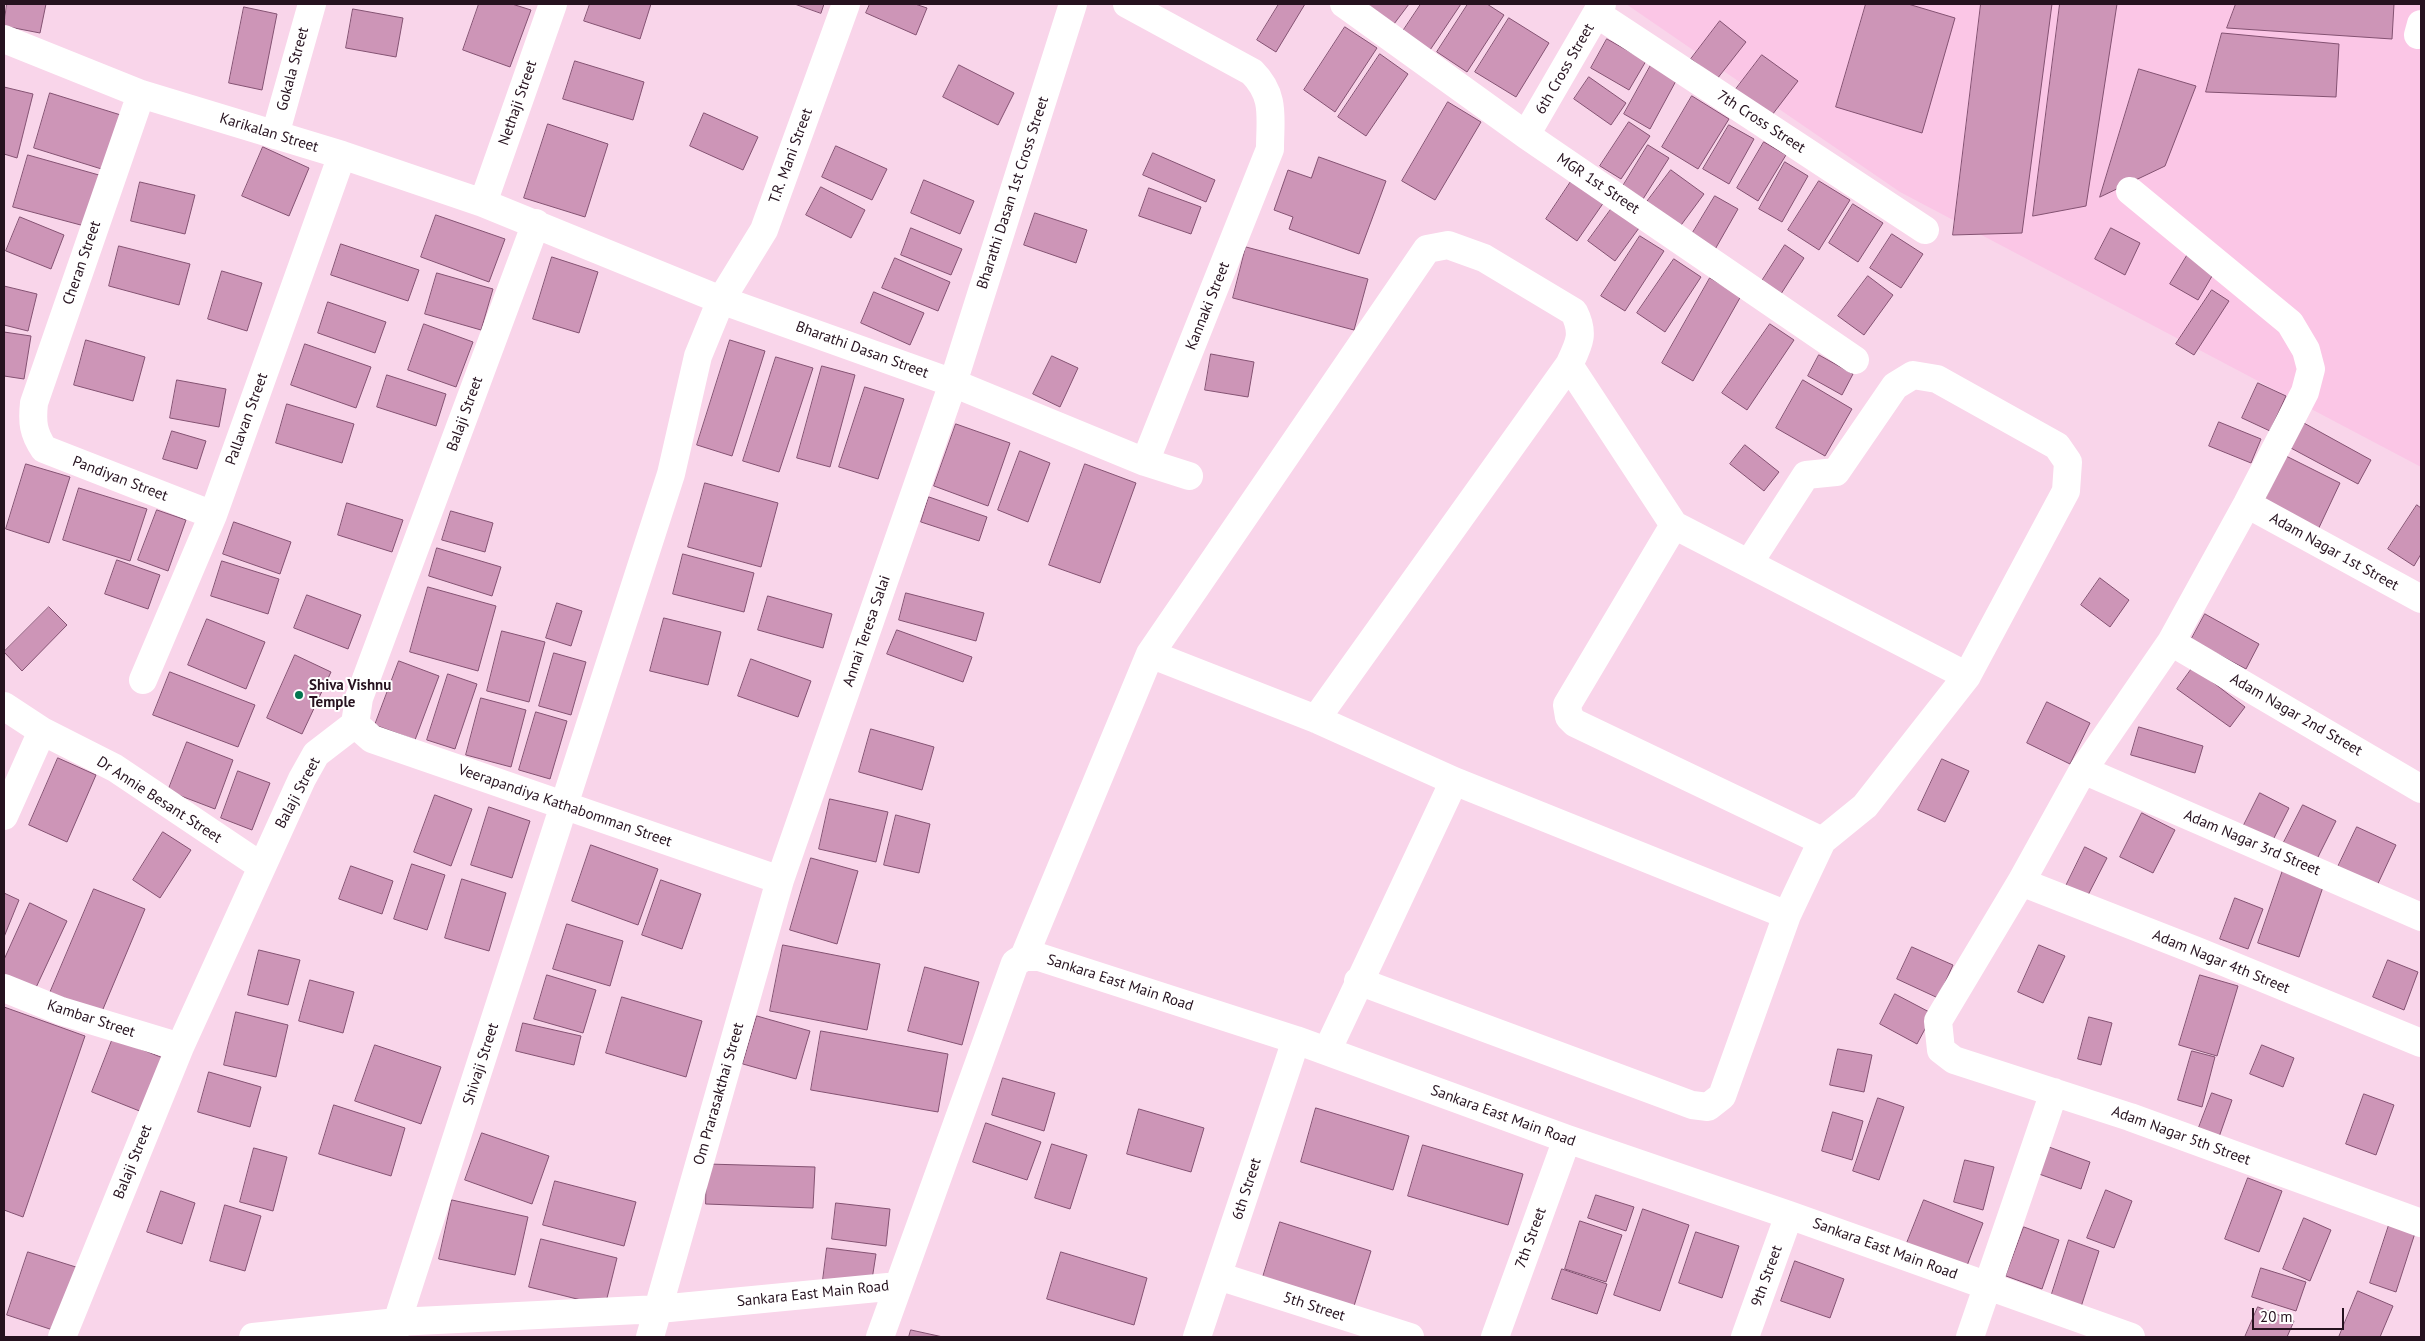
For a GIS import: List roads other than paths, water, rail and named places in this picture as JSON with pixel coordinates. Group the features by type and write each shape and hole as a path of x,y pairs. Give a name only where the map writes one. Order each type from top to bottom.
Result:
{"street":[{"name":"Gokala Street","path":"275,134 312,4"},
{"name":"Nethaji Street","path":"483,203 553,4"},
{"name":"T.R. Mani Street","path":"566,807 671,474 698,356 721,300 764,230 846,4"},
{"name":"Bharathi Dasan 1st Cross Street","path":"953,383 1073,4"},
{"name":"Kannaki Street","path":"1127,4 1252,72 1263,83 1270,97 1270,149 1145,462"},
{"name":"MGR 1st Street","path":"1344,4 1526,135 1855,360"},
{"name":"6th Cross Street","path":"1526,135 1599,9"},
{"name":"7th Cross Street","path":"1599,9 1925,230"},
{"name":"Karikalan Street","path":"4,39 141,94 342,155 536,223"},
{"name":"Cheran Street","path":"34,435 32,422 34,403 141,94"},
{"name":"Pallavan Street","path":"143,680 212,515 342,155"},
{"path":"2021,882 2083,770 2171,642 2247,504 2305,392 2311,369 2306,350 2290,323 2130,191"},
{"name":"Bharathi Dasan Street","path":"536,223 721,300 953,383 1145,462 1188,476"},
{"name":"Balaji Street","path":"62,1337 180,1047 302,779 316,754 355,724 360,698 536,223"},
{"path":"1024,957 1150,654 1427,249 1448,245 1484,258 1574,312 1580,325 1580,343 1569,365 1316,718"},
{"path":"1569,365 1674,524 1967,676"},
{"path":"1358,982 1692,1106 1708,1108 1722,1096 1787,915 1822,841 1865,806 1967,676 2066,491 2068,462 2056,446 1937,379 1914,375 1895,386 1836,472 1806,476 1749,563"},
{"name":"Annai Teresa Salai","path":"780,880 953,383"},
{"name":"Pandiyan Street","path":"34,435 44,449 212,515"},
{"name":"Adam Nagar 1st Street","path":"2247,504 2421,599"},
{"path":"1674,524 1567,705 1569,717 1576,723 1822,841"},
{"name":"Adam Nagar 2nd Street","path":"2171,642 2421,788"},
{"path":"1150,654 1316,718 1454,781 1787,915"},
{"name":"Dr Annie Besant Street","path":"4,706 42,731 115,768 261,866"},
{"name":"Veerapandiya Kathabomman Street","path":"355,724 372,740 780,880"},
{"path":"4,816 42,731"},
{"name":"Adam Nagar 3rd Street","path":"2083,770 2421,916"},
{"path":"1326,1051 1454,781"},
{"name":"Shivaji Street","path":"395,1330 566,807"},
{"name":"Om Prarasakthai Street","path":"650,1337 780,880"},
{"name":"Adam Nagar 4th Street","path":"2021,882 2421,1043"},
{"name":"Adam Nagar 5th Street","path":"2021,882 1938,1021 1941,1050 1954,1060 2130,1117 2421,1223"},
{"name":"Sankara East Main Road","path":"253,1337 395,1330 659,1309 898,1286 1015,963 1024,957 1039,957 1296,1040 1567,1139 1789,1215 2131,1337"},
{"name":"Kambar Street","path":"4,988 61,1011 180,1047"},
{"name":"6th Street","path":"1197,1337 1296,1040"},
{"path":"1970,1337 2054,1092"},
{"name":"7th Street","path":"1495,1337 1567,1139"},
{"name":"9th Street","path":"1745,1337 1789,1215"},
{"name":"5th Street","path":"1218,1276 1410,1337"},
{"path":"880,1337 898,1286"}],"place":[{"name":"Shiva Vishnu Temple","path":"299,695"}]}
